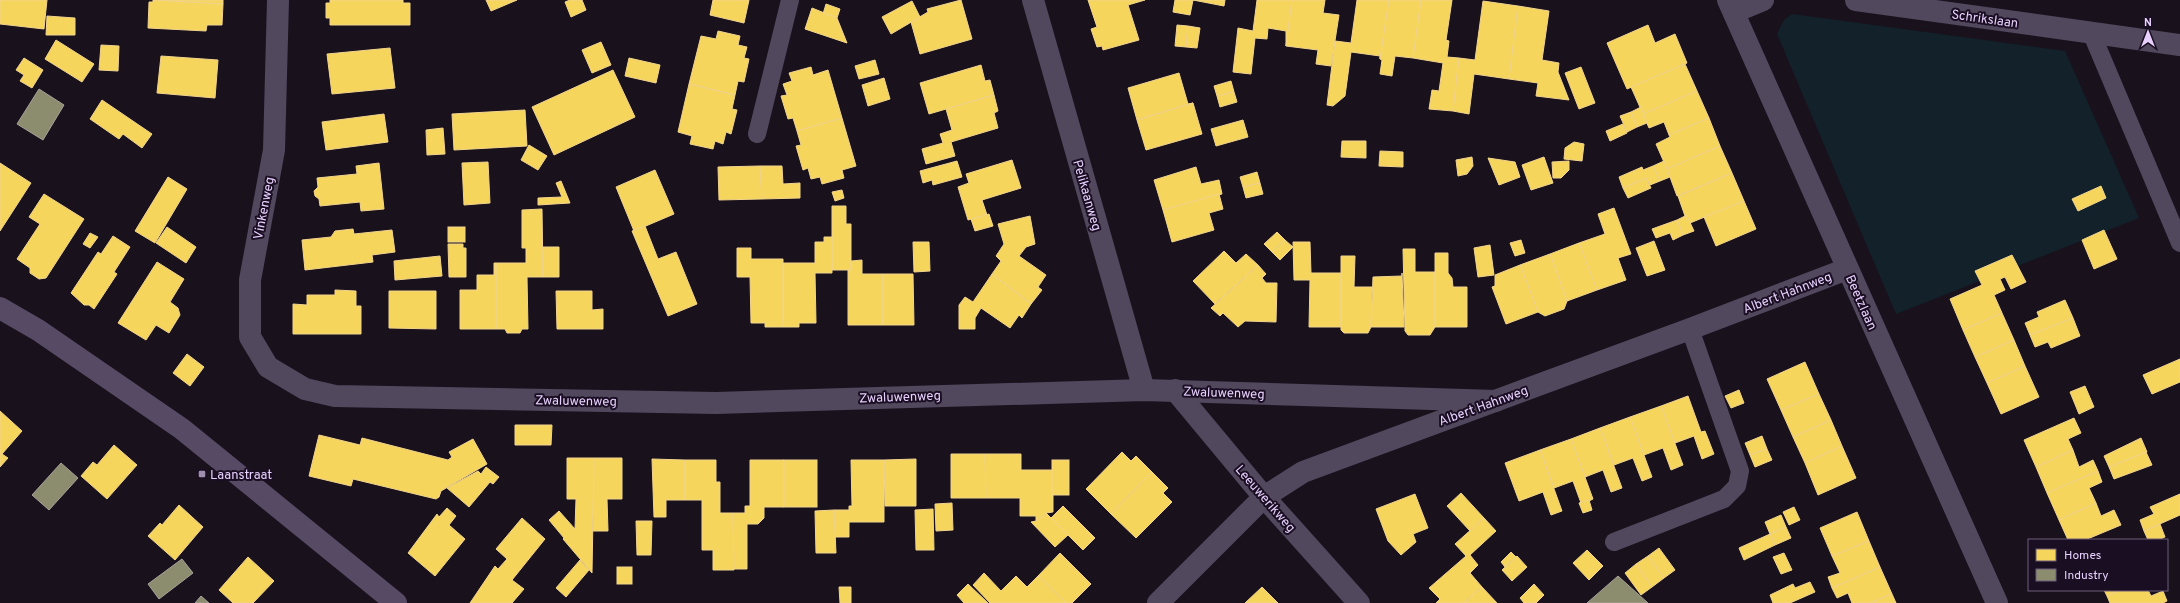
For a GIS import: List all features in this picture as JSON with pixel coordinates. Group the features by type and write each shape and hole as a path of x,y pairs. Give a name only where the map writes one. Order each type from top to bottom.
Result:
{"street":[{"name":"Vinkenweg","path":"278,0 274,150 250,280 250,337 268,367 305,389"},
{"name":"Pelikaanweg","path":"1032,0 1144,390"},
{"path":"1731,6 1763,0"},
{"name":"Schrikslaan","path":"1856,0 2091,32 2180,46"},
{"name":"Beetzlaan","path":"1731,6 1997,603"},
{"name":"Albert Hahnweg","path":"1158,603 1264,497 1303,472 1690,329 1847,269"},
{"path":"0,308 38,330 182,429 396,603"},
{"name":"Zwaluwenweg","path":"305,389 335,396 716,403 1144,390 1496,401"},
{"name":"Leeuwerikweg","path":"1175,390 1264,497 1359,603"}],"lane":[{"path":"756,134 790,0"},
{"path":"2091,32 2180,243"},
{"path":"1614,542 1724,499 1736,486 1740,471 1690,329"}],"shaded area":[{"path":"1792,14 2065,51 2139,218 1896,314 1777,34 1784,20"}],"building: Homes":[{"path":"0,0 47,0 44,29 0,24"},
{"path":"153,0 223,0 223,4"},
{"path":"153,0 223,4 222,25 207,25 206,31 148,28 149,2 153,2"},
{"path":"330,0 403,0 403,3 410,3 410,25 330,25 330,18 326,18 326,3 330,3"},
{"path":"486,0 517,0 491,11"},
{"path":"570,0 582,0 586,10 571,17 565,2"},
{"path":"713,0 749,0 744,23 710,15"},
{"path":"961,0 972,39 920,54 911,22 928,12 927,9"},
{"path":"1088,0 1145,0 1128,5 1139,40 1103,50 1102,46 1097,47 1091,29 1097,27"},
{"path":"1175,0 1193,0 1190,15 1173,12"},
{"path":"1193,0 1225,0 1224,6"},
{"path":"1257,0 1292,0 1286,46 1286,31 1268,28 1267,39 1255,38 1251,74 1233,72 1238,28 1253,31"},
{"path":"1292,0 1325,0 1323,13 1339,15 1331,66 1316,64 1318,50 1286,46"},
{"path":"1357,0 1389,0 1380,59 1380,56 1351,52 1345,96 1333,106 1327,105 1335,41 1351,43"},
{"path":"1389,0 1421,0 1413,58 1395,56 1392,76 1380,74 1382,60 1380,59"},
{"path":"1421,0 1452,0 1446,40 1449,41 1447,57 1459,58 1453,111 1429,109 1432,90 1439,91 1443,63 1413,58"},
{"path":"912,1 920,17 891,34 882,17"},
{"path":"1483,1 1518,6 1509,79 1474,74 1469,114 1453,111 1459,58 1475,60"},
{"path":"826,4 840,9 837,18 823,14"},
{"path":"1518,6 1549,11 1542,60 1559,63 1558,72 1569,100 1536,96 1538,83 1509,79"},
{"path":"812,8 837,18 847,43 805,29"},
{"path":"47,16 75,18 75,35 46,35"},
{"path":"1177,25 1188,26 1186,47 1175,46"},
{"path":"1648,25 1655,43 1675,34 1687,63 1627,89 1607,43"},
{"path":"1188,26 1200,28 1197,48 1186,47"},
{"path":"718,31 740,36 738,45 747,47 744,58 749,59 744,82 738,81 735,95 689,84 701,36 716,39"},
{"path":"56,40 94,64 82,82 45,59"},
{"path":"601,42 611,65 592,73 582,50"},
{"path":"101,45 119,46 118,71 99,70"},
{"path":"390,48 395,88 332,94 327,54"},
{"path":"161,56 218,60 215,98 157,93"},
{"path":"24,58 43,70 32,88 20,81 24,75 16,70"},
{"path":"629,58 660,65 656,83 625,76"},
{"path":"875,60 879,74 859,79 855,66"},
{"path":"1685,64 1697,91 1643,114 1631,87"},
{"path":"981,65 985,81 990,80 994,95 929,114 920,83"},
{"path":"811,67 813,75 828,70 842,118 797,131 793,118 788,119 781,96 787,95 783,84 792,81 789,73"},
{"path":"1581,67 1595,103 1579,109 1565,73"},
{"path":"613,70 635,117 554,155 532,107"},
{"path":"1179,73 1188,104 1193,103 1137,120 1128,88"},
{"path":"884,78 890,99 868,106 862,85"},
{"path":"1231,81 1234,92 1217,96 1214,86"},
{"path":"689,84 735,95 732,109 737,110 731,134 726,132 723,144 715,141 713,149 690,144 692,136 678,132"},
{"path":"1697,91 1709,118 1669,135 1664,122 1649,128 1643,114"},
{"path":"1234,92 1237,102 1220,107 1217,96"},
{"path":"994,95 998,111 994,113 998,128 951,142 955,156 926,164 922,149 943,143 940,134 952,130 946,109"},
{"path":"102,100 152,134 142,148 123,134 119,139 90,119"},
{"path":"1193,103 1202,134 1146,150 1137,120"},
{"path":"1641,107 1647,123 1637,127 1631,112"},
{"path":"525,110 527,146 454,150 452,114"},
{"path":"1631,112 1637,127 1627,132 1620,116"},
{"path":"384,114 388,142 326,150 322,122"},
{"path":"842,118 856,166 842,170 844,178 822,184 820,177 811,179 808,168 803,170 796,146 801,145 797,131"},
{"path":"1709,118 1720,146 1667,169 1656,144 1670,137 1669,135"},
{"path":"1243,120 1248,137 1216,146 1211,129"},
{"path":"1623,124 1627,133 1610,141 1606,131"},
{"path":"443,128 445,154 427,155 426,130"},
{"path":"1342,141 1366,141 1366,158 1341,157"},
{"path":"1574,142 1584,144 1582,161 1564,159 1565,148"},
{"path":"529,145 547,156 538,170 521,160"},
{"path":"1720,146 1732,173 1677,196 1667,169"},
{"path":"1380,151 1403,152 1403,167 1379,166"},
{"path":"1472,157 1473,166 1467,174 1458,176 1456,160"},
{"path":"1544,157 1553,183 1531,190 1522,165"},
{"path":"1488,158 1515,162 1520,177 1499,185"},
{"path":"1012,160 1021,188 982,200 987,215 968,220 958,187 969,183 966,174"},
{"path":"957,161 962,177 933,185 932,180 923,183 920,171"},
{"path":"1569,161 1569,170 1561,178 1553,178 1552,162"},
{"path":"1664,161 1670,177 1660,181 1653,166"},
{"path":"488,162 490,203 464,205 462,163"},
{"path":"0,163 31,183 0,231"},
{"path":"379,163 384,209 361,211 360,202 320,206 319,199 315,196 314,191 318,187 317,178 357,174 356,166"},
{"path":"760,166 762,199 719,200 718,167"},
{"path":"760,166 782,166 783,184 800,183 800,198 762,199"},
{"path":"1653,166 1660,181 1650,185 1646,178 1623,188 1619,177 1642,167 1643,170"},
{"path":"1196,167 1201,184 1219,180 1222,194 1163,210 1154,180"},
{"path":"655,170 674,214 634,231 616,187"},
{"path":"1257,172 1260,183 1243,187 1240,177"},
{"path":"1732,173 1744,201 1690,223 1687,216 1685,216 1678,196"},
{"path":"168,177 187,189 155,243 135,231"},
{"path":"1646,178 1651,188 1628,198 1623,188"},
{"path":"561,181 570,203 538,205 538,198 562,197 556,183"},
{"path":"1260,183 1263,194 1246,198 1243,187"},
{"path":"2101,186 2106,198 2078,211 2072,199"},
{"path":"842,190 844,198 835,201 832,192"},
{"path":"44,194 84,219 46,278 39,279 30,273 30,268 17,259 40,224 29,217"},
{"path":"1219,194 1223,209 1209,213 1214,230 1172,242 1163,210"},
{"path":"1744,201 1756,229 1716,246 1704,217"},
{"path":"832,206 846,206 846,224 851,224 851,270 832,270"},
{"path":"1614,208 1631,254 1618,258 1626,280 1597,290 1579,243 1605,234 1598,214"},
{"path":"542,209 543,277 527,277 528,329 522,329 520,333 507,333 505,329 496,329 496,263 526,263 526,248 522,248 522,210"},
{"path":"989,214 993,226 975,231 971,219"},
{"path":"1030,216 1035,244 1026,247 1019,256 1046,275 1038,287 1042,290 1031,304 992,274 1001,261 996,256 1004,244 998,224"},
{"path":"1687,216 1694,231 1683,235 1677,220"},
{"path":"1677,220 1683,235 1673,240 1670,233 1656,238 1652,229"},
{"path":"645,226 658,259 676,252 697,304 668,316 632,231"},
{"path":"167,227 196,247 186,263 156,243"},
{"path":"448,227 465,227 465,242 448,242"},
{"path":"353,229 354,234 392,230 395,252 372,255 373,262 305,270 302,240 331,237 335,231"},
{"path":"2104,230 2117,259 2094,269 2082,240"},
{"path":"1277,232 1285,240 1272,252 1264,244"},
{"path":"90,233 98,237 90,248 83,244"},
{"path":"113,236 130,247 114,272 117,274 94,309 89,305 84,305 71,293 98,252 101,254"},
{"path":"824,237 832,237 832,273 815,273 816,323 799,323 799,327 783,327 783,263 815,263 815,242 824,242"},
{"path":"1285,240 1293,247 1280,260 1272,252"},
{"path":"1521,240 1525,253 1515,256 1510,243"},
{"path":"1654,241 1665,270 1647,276 1636,248"},
{"path":"913,242 929,242 930,271 914,272"},
{"path":"1293,242 1310,242 1311,273 1341,273 1341,327 1309,327 1310,280 1294,280"},
{"path":"1579,243 1597,290 1567,301 1550,254"},
{"path":"448,244 463,244 463,248 466,248 466,277 449,277"},
{"path":"1490,245 1494,275 1478,277 1474,248"},
{"path":"542,247 559,247 559,277 543,277"},
{"path":"737,248 751,248 751,259 783,259 783,327 765,327 765,323 751,323 750,277 737,277"},
{"path":"1403,249 1415,249 1415,272 1435,272 1435,327 1430,335 1408,335 1405,331"},
{"path":"1224,251 1236,263 1246,254 1258,265 1215,304 1193,281"},
{"path":"1435,253 1448,253 1448,273 1452,278 1453,287 1467,287 1467,327 1435,327"},
{"path":"1550,254 1567,301 1564,309 1545,316 1538,312 1520,265"},
{"path":"2012,255 2026,282 2011,289 2005,277 2000,279 2005,290 1994,295 2002,313 1963,330 1950,299 1982,285 1975,271"},
{"path":"440,256 442,276 395,280 394,261"},
{"path":"1341,256 1355,256 1354,287 1372,287 1371,327 1368,333 1344,333 1341,330"},
{"path":"862,260 862,274 883,274 883,325 848,325 848,270 851,270 851,261"},
{"path":"157,262 184,279 170,302 178,308 180,315 169,333 156,325 146,340 118,323"},
{"path":"494,263 496,263 496,329 460,329 460,290 477,290 477,275 494,275"},
{"path":"1258,265 1266,274 1262,278 1266,283 1277,283 1276,322 1245,321 1238,327 1223,313 1220,316 1211,308"},
{"path":"1520,265 1538,312 1506,324 1492,287 1495,286 1495,275"},
{"path":"1402,273 1404,327 1371,327 1373,277 1402,276"},
{"path":"883,274 913,274 914,325 883,325"},
{"path":"992,274 1031,304 1022,318 1019,315 1010,328 981,308 975,318 975,329 959,329 959,305 965,297 973,302"},
{"path":"335,290 356,291 356,306 361,306 361,334 293,334 293,304 307,305 307,295 335,295"},
{"path":"389,291 436,291 436,329 389,328"},
{"path":"556,291 592,291 592,310 603,309 603,329 557,329"},
{"path":"2065,300 2073,318 2030,335 2025,323 2039,317 2037,312"},
{"path":"2002,313 2014,340 1975,357 1963,330"},
{"path":"2073,318 2080,336 2051,348 2048,342 2035,347 2030,335"},
{"path":"2014,340 2025,366 1987,383 1975,357"},
{"path":"187,354 204,367 190,386 173,373"},
{"path":"2180,359 2180,382 2152,394 2143,375"},
{"path":"1805,362 1819,394 1781,410 1767,379"},
{"path":"2025,366 2039,397 2001,414 1987,383"},
{"path":"2085,386 2094,407 2079,414 2070,392"},
{"path":"1739,390 1744,403 1731,408 1725,396"},
{"path":"1819,394 1831,420 1793,437 1781,410"},
{"path":"1688,396 1701,432 1705,431 1714,454 1702,459 1694,436 1675,443 1661,406"},
{"path":"1661,406 1683,465 1671,470 1663,448 1644,455 1630,417"},
{"path":"0,411 22,431 2,454 8,458 0,467"},
{"path":"1630,417 1652,477 1642,481 1633,458 1614,465 1600,428"},
{"path":"2074,418 2081,433 2068,439 2073,450 2036,467 2024,440"},
{"path":"1831,420 1842,446 1805,463 1793,437"},
{"path":"515,425 552,425 551,445 515,445"},
{"path":"1600,428 1622,488 1611,492 1603,470 1585,477 1571,439"},
{"path":"319,435 360,445 362,438 448,460 452,457 449,452 473,439 487,464 441,491 439,497 436,499 353,479 351,486 309,476"},
{"path":"1762,436 1767,449 1750,455 1745,443"},
{"path":"2141,438 2147,452 2109,467 2104,456"},
{"path":"1571,439 1593,499 1581,503 1573,481 1554,488 1540,450"},
{"path":"114,445 137,465 107,499 81,476 93,462 97,465"},
{"path":"1842,446 1856,478 1818,495 1805,463"},
{"path":"1767,449 1772,460 1755,467 1750,455"},
{"path":"1540,450 1562,511 1551,515 1543,492 1519,501 1505,463"},
{"path":"2073,450 2079,467 2093,460 2098,471 2047,493 2036,467"},
{"path":"1122,452 1131,461 1136,456 1152,472 1111,514 1086,489"},
{"path":"2146,452 2152,465 2114,479 2109,467"},
{"path":"951,454 985,454 986,498 951,498"},
{"path":"985,454 1021,454 1021,470 1053,470 1053,512 1046,513 1036,521 1036,516 1020,516 1020,498 986,498"},
{"path":"567,458 594,458 592,573 549,520 559,511 575,529 576,499 567,499"},
{"path":"594,458 622,458 622,499 607,499 608,531 593,531"},
{"path":"652,459 685,460 685,500 666,500 666,517 654,517"},
{"path":"916,459 916,506 885,506 884,460"},
{"path":"685,460 716,460 716,482 720,482 720,513 733,513 734,570 713,570 713,550 702,550 702,500 685,500"},
{"path":"750,460 784,460 784,507 764,507 764,518 758,524 747,524 747,569 734,569 733,513 745,513 745,506 750,506"},
{"path":"784,460 817,460 817,507 784,507"},
{"path":"851,460 884,460 884,522 849,522 849,537 835,537 834,510 849,510 849,506 852,506"},
{"path":"1052,460 1069,460 1069,495 1052,495"},
{"path":"486,467 499,477 493,484 490,482 469,507 447,488 478,471 481,474"},
{"path":"2098,471 2102,482 2089,488 2096,503 2059,520 2047,493"},
{"path":"1152,472 1168,488 1163,493 1172,502 1136,538 1111,514"},
{"path":"1461,493 1484,518 1470,531 1447,506"},
{"path":"1415,494 1428,528 1413,534 1416,542 1401,555 1388,541 1376,509"},
{"path":"2180,494 2180,515 2144,531 2140,520 2154,514 2150,507"},
{"path":"1589,500 1592,510 1583,513 1579,503"},
{"path":"952,503 953,530 936,531 935,504"},
{"path":"2096,503 2101,516 2114,510 2121,525 2087,539 2068,539 2059,520"},
{"path":"179,505 203,527 175,560 148,536 160,523 162,525"},
{"path":"1063,506 1095,538 1083,550 1051,518"},
{"path":"1794,507 1800,520 1789,525 1783,512"},
{"path":"447,508 456,516 449,525 465,539 435,576 408,553 437,514 439,517"},
{"path":"933,509 934,550 916,550 915,510"},
{"path":"834,510 836,553 816,553 815,511"},
{"path":"1857,512 1869,541 1832,556 1820,528"},
{"path":"1046,513 1068,535 1055,547 1031,522 1036,521"},
{"path":"1781,515 1786,527 1770,534 1765,522"},
{"path":"522,518 545,539 512,580 524,589 512,603 470,603 495,566 498,569 507,559 496,549"},
{"path":"1484,518 1496,531 1470,555 1478,565 1470,573 1482,587 1464,603 1436,603 1440,599 1429,588 1466,556 1455,544"},
{"path":"636,521 652,521 651,555 637,555"},
{"path":"2160,524 2165,537 2160,539 2148,539 2144,531"},
{"path":"1786,527 1791,538 1775,545 1770,534"},
{"path":"1770,534 1775,545 1744,560 1739,548"},
{"path":"1869,541 1880,567 1832,588 1828,577 1840,573 1832,556"},
{"path":"1659,548 1675,570 1664,578 1648,556"},
{"path":"1587,550 1603,566 1589,580 1573,563"},
{"path":"1511,552 1516,557 1505,567 1501,562"},
{"path":"1060,553 1091,584 1072,603 1066,603 1038,576"},
{"path":"1784,553 1792,570 1781,574 1773,557"},
{"path":"1517,556 1527,567 1512,581 1502,570"},
{"path":"1648,556 1664,578 1652,587 1636,564"},
{"path":"248,557 274,581 253,603 233,603 219,590"},
{"path":"580,560 589,570 566,597 556,588"},
{"path":"1636,564 1652,587 1641,595 1625,573"},
{"path":"617,567 632,567 632,584 617,584"},
{"path":"1880,567 1892,594 1870,603 1852,603 1848,593 1837,598 1832,588"},
{"path":"984,573 1001,591 1016,576 1027,587 1038,576 1066,603 990,603 973,585"},
{"path":"1810,582 1815,592 1790,603 1773,603 1770,595 1793,584 1795,588"},
{"path":"968,584 988,603 964,603 957,595"},
{"path":"1534,584 1544,595 1536,603 1524,603 1520,598"},
{"path":"839,587 851,587 851,603 840,603"},
{"path":"1262,587 1278,603 1245,603"},
{"path":"1482,587 1497,603 1464,603"},
{"path":"2104,591 2119,591 2107,596"},
{"path":"2119,591 2148,591 2151,596 2163,591 2167,601 2163,603 2110,603 2107,596"},
{"path":"1892,594 1896,603 1870,603"}],"building: Industry":[{"path":"39,89 64,105 43,140 17,124"},
{"path":"61,463 78,478 49,510 32,495"},
{"path":"182,559 193,573 159,599 148,584"},
{"path":"1618,576 1648,603 1587,603"},
{"path":"201,596 209,603 195,603"}],"place":[{"name":"Laanstraat","path":"202,474"}]}
